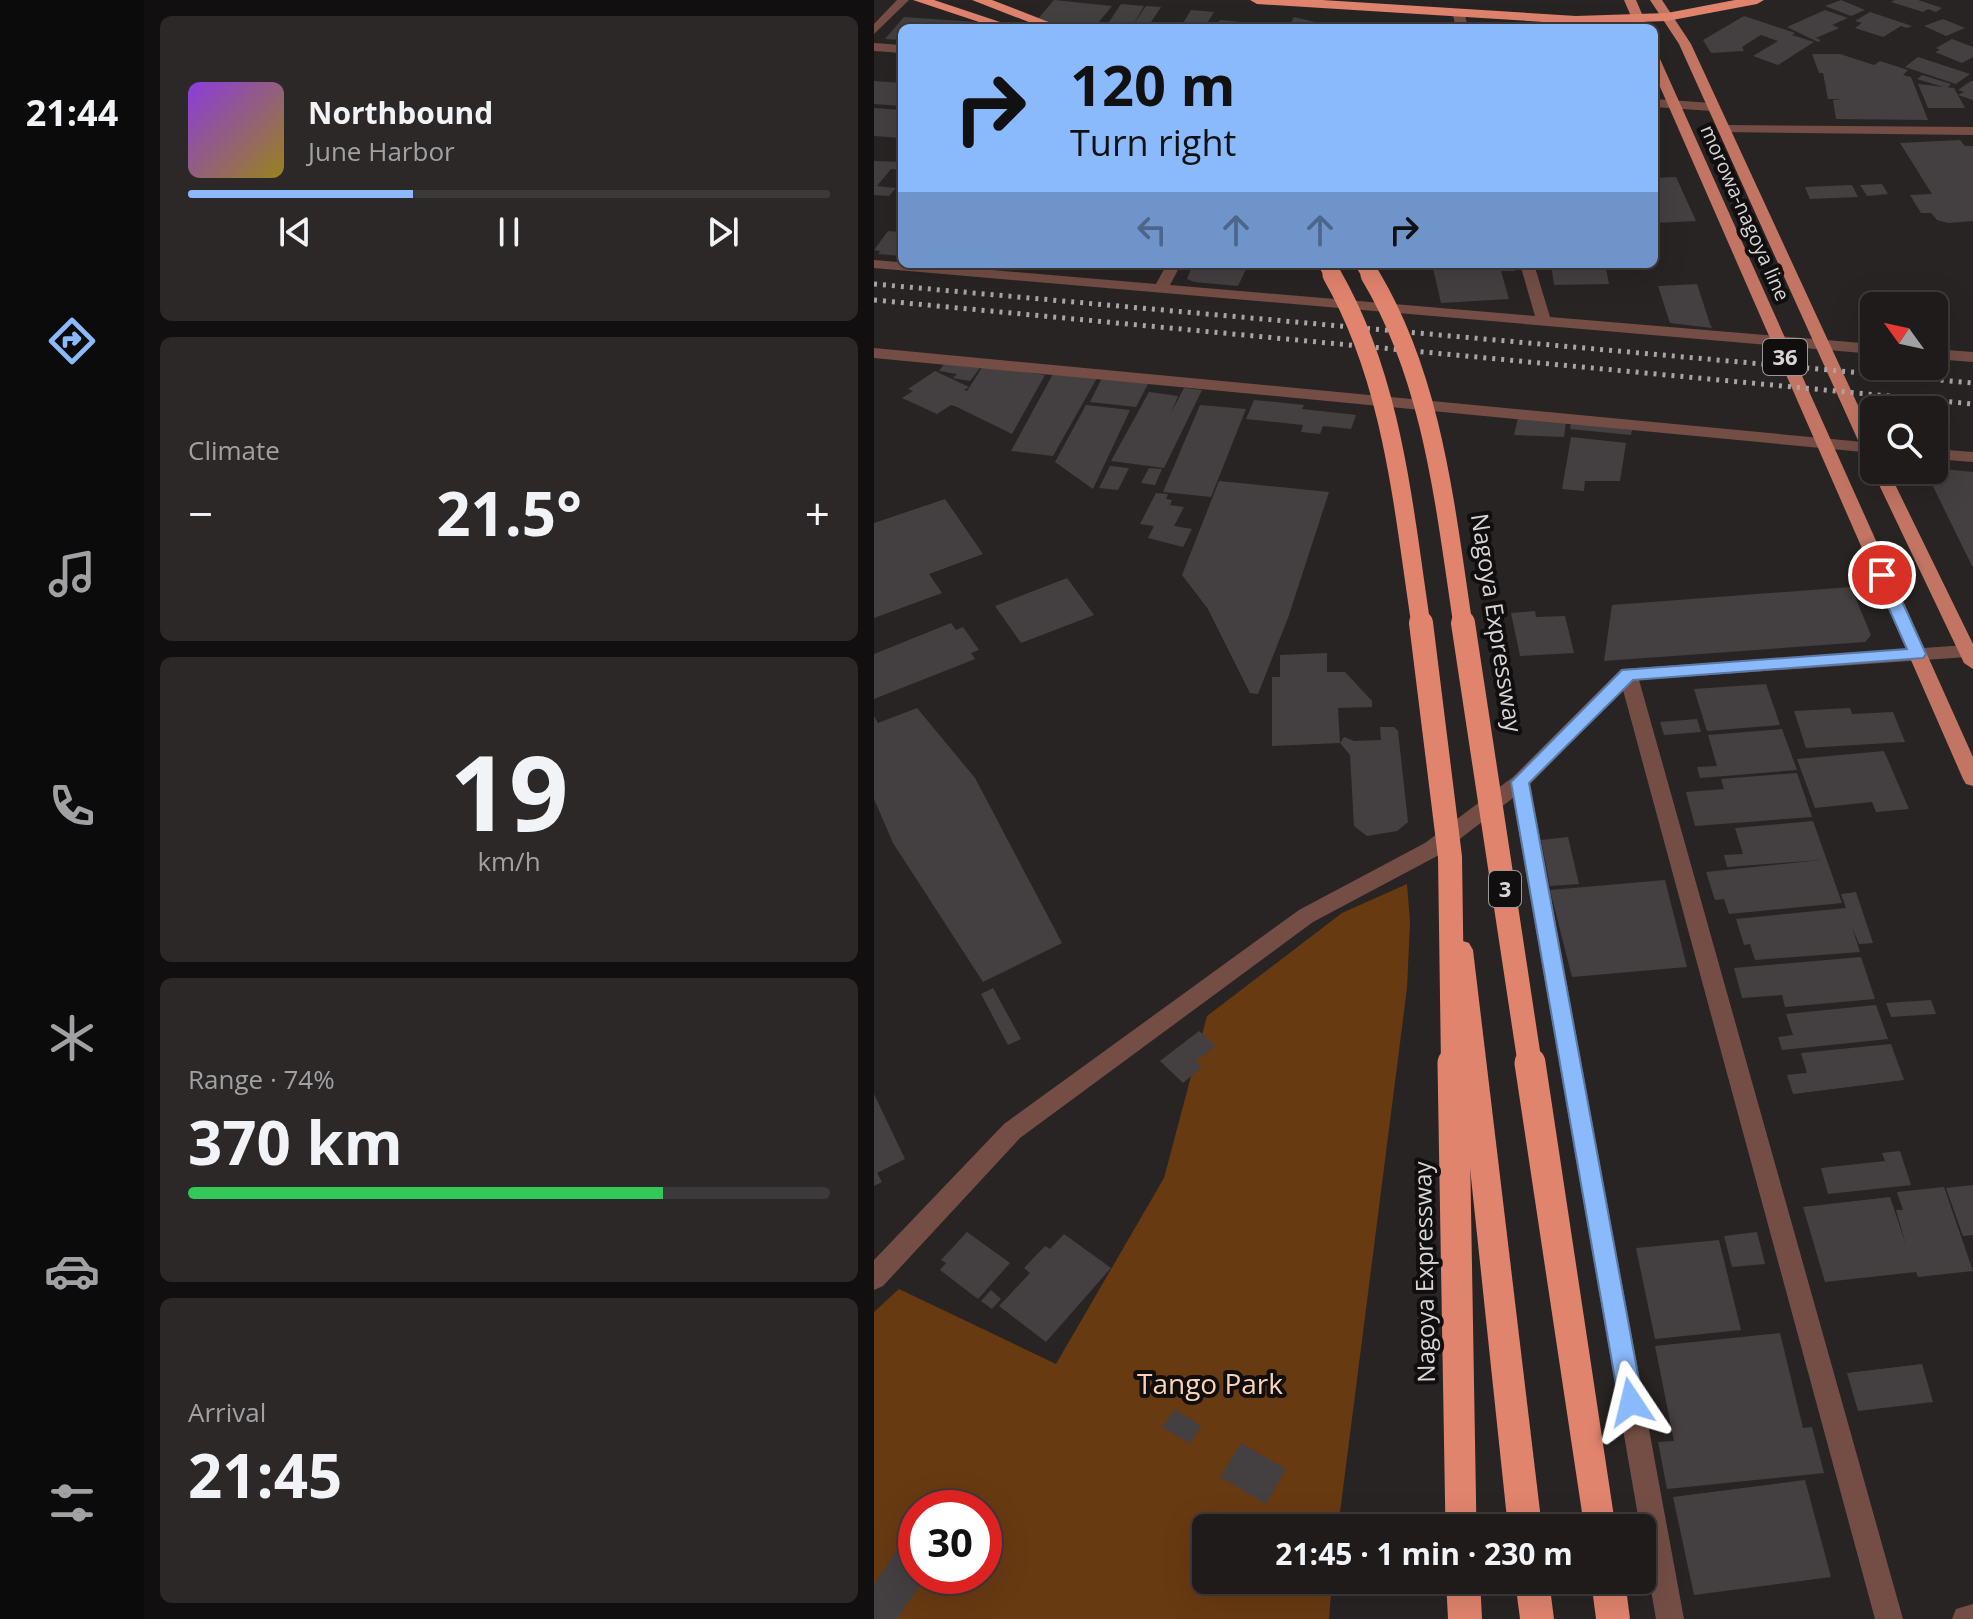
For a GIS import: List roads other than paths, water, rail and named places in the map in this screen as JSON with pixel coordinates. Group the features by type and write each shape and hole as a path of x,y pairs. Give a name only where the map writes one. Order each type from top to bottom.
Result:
{"highway":[{"path":"920,0 998,24"},
{"path":"979,0 1046,24"},
{"path":"1257,0 1460,21 1640,23 1757,0"},
{"name":"Nagoya Expressway","path":"1328,268 1353,311 1392,436 1429,674 1450,857 1461,1514"},
{"name":"Nagoya Expressway","path":"1365,268 1391,315 1415,374 1443,496 1598,1514"},
{"path":"1450,857 1523,1514"},
{"path":"1464,1594 1465,1619"},
{"path":"1534,1594 1537,1619"},
{"path":"1610,1594 1613,1619"}],"main road":[{"path":"1630,0 1640,23"},
{"name":"morowa-nagoya line","path":"1656,0 1685,44 1860,424"},
{"name":"morowa-nagoya line","path":"1658,69 1973,779"},
{"path":"1887,484 1970,657"}],"street":[{"path":"874,31 903,0"},
{"path":"874,47 898,49"},
{"path":"1658,103 1712,107"},
{"path":"1724,129 1973,131"},
{"path":"874,264 898,265"},
{"path":"966,268 1544,323 1860,348"},
{"path":"1161,288 1172,268"},
{"path":"1528,268 1544,323"},
{"path":"874,353 1824,443 1860,449"},
{"path":"1948,355 1973,357"},
{"path":"1948,455 1973,457"},
{"path":"874,1278 1012,1131 1306,916 1432,849 1520,782 1628,674 1918,654 1970,657"},
{"path":"1628,674 1889,1619"},
{"path":"1520,782 1670,1619"},
{"path":"1966,1619 1973,1618"}],"railway":[{"path":"874,284 1973,383"},
{"path":"874,300 1973,404"}],"park label":[{"name":"Tango Park","path":"1210,1384"}]}
